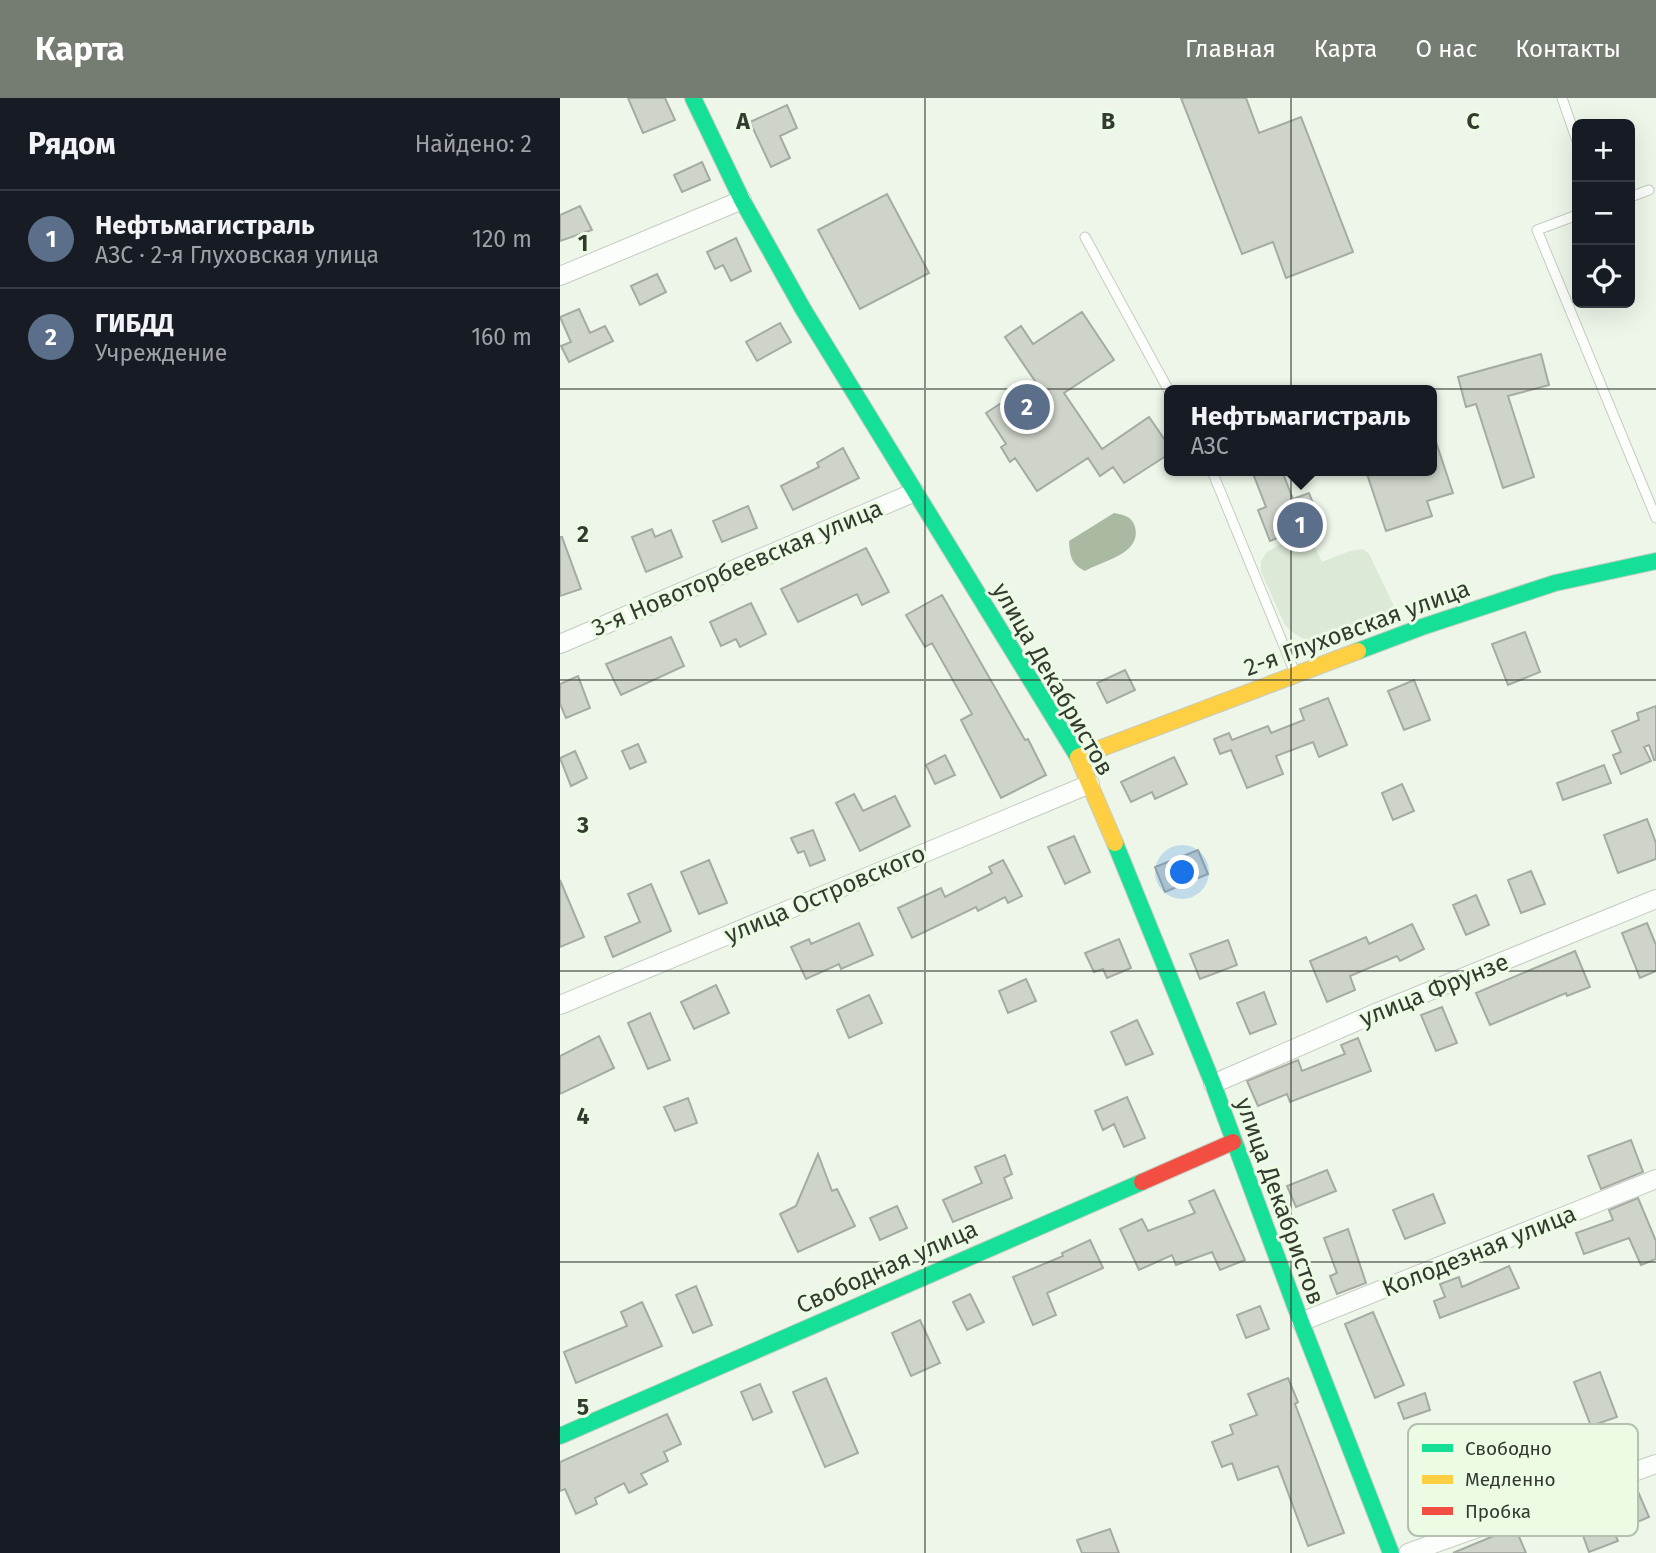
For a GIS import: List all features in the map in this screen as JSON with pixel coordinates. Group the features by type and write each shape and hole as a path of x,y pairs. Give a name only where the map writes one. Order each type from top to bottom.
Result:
{"main road":[{"name":"улица Декабристов","path":"693,98 742,201 803,309 1078,757 1144,911 1213,1084 1301,1322 1390,1550"},
{"name":"2-я Глуховская улица","path":"1078,757 1294,673 1422,627 1555,583 1656,561"},
{"name":"Свободная улица","path":"560,1436 1233,1142"}],"street":[{"path":"560,276 742,201"},
{"name":"3-я Новоторбеевская улица","path":"560,644 915,492"},
{"name":"улица Островского","path":"560,1005 1090,783"},
{"name":"улица Фрунзе","path":"1213,1084 1378,1012 1656,899"},
{"name":"Колодезная улица","path":"1301,1322 1656,1179"},
{"path":"1638,1470 1656,1464"},
{"path":"1408,1553 1455,1536"},
{"path":"1369,1553 1390,1550"}],"lane":[{"path":"1562,98 1572,127"},
{"path":"1635,195 1650,190"},
{"path":"1572,217 1537,230 1656,518"},
{"path":"1085,237 1166,385"},
{"path":"1214,476 1294,673"}],"shaded area":[{"path":"1114,513 1127,517 1134,523 1136,536 1133,544 1119,555 1085,571 1072,559 1069,541"},
{"path":"1310,536 1322,562 1350,551 1363,549 1369,554 1393,604 1393,610 1386,621 1322,642 1308,641 1285,625 1261,572 1261,561 1267,552 1279,545"}],"building":[{"path":"628,98 665,98 675,120 643,133"},
{"path":"1181,98 1246,98 1259,133 1301,117 1353,252 1286,278 1273,242 1242,254"},
{"path":"787,105 797,128 780,136 790,158 771,167 750,122"},
{"path":"702,162 710,180 682,192 674,175"},
{"path":"887,194 929,273 860,309 818,230"},
{"path":"580,206 592,230 560,241 560,215"},
{"path":"736,238 751,271 731,281 723,265 715,269 707,252"},
{"path":"657,274 666,292 640,305 631,286"},
{"path":"579,309 590,333 605,326 613,341 569,362 561,346 571,342 560,317"},
{"path":"1082,312 1114,360 1064,393 1102,449 1149,417 1164,439 1164,457 1124,483 1113,467 1100,476 1088,458 1037,491 1015,458 1010,462 1001,447 1006,444 986,413 1035,381 1005,337 1021,326 1033,344"},
{"path":"780,323 791,342 757,361 746,342"},
{"path":"1541,354 1549,385 1508,396 1534,477 1503,488 1476,404 1466,407 1458,377"},
{"path":"1437,445 1453,493 1427,501 1432,516 1386,531 1368,476 1437,476"},
{"path":"843,448 859,478 793,510 781,486 819,467 817,463"},
{"path":"1254,476 1284,476 1293,499 1309,493 1320,521 1298,529 1300,535 1284,541 1282,536 1270,541 1258,510 1266,507"},
{"path":"748,506 757,528 722,542 713,521"},
{"path":"652,529 655,537 671,530 682,557 646,572 632,537"},
{"path":"560,537 581,589 560,596"},
{"path":"866,548 889,592 862,605 857,594 798,622 781,589"},
{"path":"942,595 1025,740 1028,739 1046,775 1001,798 961,720 972,714 932,643 925,647 906,615"},
{"path":"751,603 766,634 740,647 736,639 721,646 710,622"},
{"path":"1525,632 1540,672 1508,685 1492,644"},
{"path":"671,637 684,666 621,695 606,664"},
{"path":"1125,670 1135,690 1107,703 1097,683"},
{"path":"578,676 590,708 566,718 560,704 560,684"},
{"path":"1414,680 1430,720 1404,730 1388,691"},
{"path":"1328,698 1347,745 1319,757 1313,742 1276,756 1283,774 1247,788 1231,750 1220,754 1214,739 1229,733 1232,740 1268,726 1271,733 1304,720 1300,709"},
{"path":"1656,706 1656,760 1649,745 1644,747 1651,761 1621,774 1613,755 1621,752 1612,731 1639,720 1637,713"},
{"path":"638,744 646,762 630,769 622,751"},
{"path":"575,751 587,778 571,786 560,758"},
{"path":"945,755 955,775 935,784 926,765"},
{"path":"1174,757 1187,784 1155,799 1152,792 1131,802 1121,782"},
{"path":"1604,765 1611,783 1563,800 1557,783"},
{"path":"1402,784 1414,811 1393,820 1382,793"},
{"path":"854,794 863,811 895,796 910,826 860,851 836,803"},
{"path":"1647,819 1656,843 1656,859 1618,873 1604,835"},
{"path":"813,830 825,860 810,866 804,851 798,853 791,838"},
{"path":"1074,836 1090,872 1065,884 1048,847"},
{"path":"1198,850 1208,874 1165,892 1155,867"},
{"path":"709,860 727,903 699,914 681,872"},
{"path":"1003,860 1022,896 1008,903 1005,897 978,911 976,907 912,938 898,908 941,888 945,897 992,873 989,867"},
{"path":"1531,871 1545,904 1521,913 1508,880"},
{"path":"560,880 584,937 560,947"},
{"path":"651,884 671,931 613,957 605,937 640,922 628,894"},
{"path":"1476,895 1489,925 1466,935 1453,905"},
{"path":"859,923 873,955 841,969 839,964 806,979 791,947 809,939 811,944"},
{"path":"1647,923 1656,945 1656,971 1640,978 1622,933"},
{"path":"1412,924 1424,949 1400,961 1397,956 1350,976 1355,990 1327,1002 1310,961 1366,937 1369,944"},
{"path":"1119,939 1131,968 1107,978 1103,969 1094,972 1085,953"},
{"path":"1228,940 1237,965 1200,979 1190,954"},
{"path":"1575,951 1590,987 1567,996 1566,993 1490,1025 1476,993"},
{"path":"1026,979 1036,1001 1008,1013 999,991"},
{"path":"716,985 729,1013 694,1029 681,1002"},
{"path":"1264,992 1276,1024 1250,1034 1237,1003"},
{"path":"869,995 882,1023 849,1038 837,1010"},
{"path":"1442,1007 1457,1043 1436,1051 1421,1015"},
{"path":"650,1013 670,1060 648,1069 628,1023"},
{"path":"1137,1020 1153,1054 1126,1065 1111,1032"},
{"path":"599,1036 614,1068 560,1094 560,1056"},
{"path":"1358,1038 1371,1071 1290,1102 1287,1094 1258,1106 1247,1081 1298,1060 1302,1071 1345,1054 1341,1045"},
{"path":"1127,1097 1145,1138 1124,1147 1114,1124 1103,1130 1095,1111"},
{"path":"688,1098 697,1123 675,1131 664,1107"},
{"path":"1631,1140 1643,1172 1601,1189 1588,1156"},
{"path":"818,1154 832,1191 837,1189 855,1226 798,1252 780,1214 796,1206"},
{"path":"1005,1155 1012,1174 1004,1178 1012,1198 953,1222 943,1200 982,1183 975,1167"},
{"path":"1327,1170 1336,1191 1296,1207 1287,1186"},
{"path":"1214,1190 1245,1260 1220,1270 1212,1252 1176,1265 1172,1255 1139,1270 1120,1229 1142,1219 1148,1231 1195,1213 1189,1201"},
{"path":"1433,1194 1445,1223 1405,1239 1393,1210"},
{"path":"1638,1198 1656,1241 1656,1259 1641,1265 1629,1238 1584,1254 1576,1233 1613,1220 1609,1210"},
{"path":"897,1206 907,1228 880,1240 870,1218"},
{"path":"1348,1229 1366,1283 1337,1294 1330,1276 1337,1273 1324,1238"},
{"path":"1090,1240 1103,1268 1047,1293 1056,1315 1033,1325 1013,1277 1063,1256 1062,1253"},
{"path":"1509,1266 1519,1288 1440,1318 1434,1301 1445,1297 1440,1284 1459,1277 1462,1287"},
{"path":"696,1286 712,1325 693,1333 676,1295"},
{"path":"970,1294 984,1322 967,1330 953,1302"},
{"path":"642,1302 662,1346 576,1383 564,1352 627,1326 621,1312"},
{"path":"1260,1306 1269,1329 1246,1338 1237,1315"},
{"path":"1373,1312 1404,1385 1375,1398 1345,1324"},
{"path":"920,1320 940,1363 911,1376 892,1333"},
{"path":"1600,1372 1617,1417 1590,1424 1574,1382"},
{"path":"826,1378 858,1453 825,1467 793,1392"},
{"path":"1288,1378 1298,1402 1295,1404 1344,1533 1308,1546 1278,1466 1238,1480 1232,1463 1222,1467 1212,1442 1233,1434 1230,1425 1257,1415 1248,1394"},
{"path":"760,1384 772,1412 753,1420 741,1392"},
{"path":"1425,1393 1430,1410 1404,1419 1398,1403"},
{"path":"667,1414 681,1444 664,1452 668,1461 641,1474 647,1484 629,1493 624,1483 595,1498 597,1504 576,1514 565,1489 560,1491 560,1462"},
{"path":"1638,1492 1649,1517 1638,1522"},
{"path":"1110,1529 1119,1553 1082,1553 1077,1540"},
{"path":"1494,1536 1519,1536 1526,1553 1453,1553"},
{"path":"1583,1536 1616,1536 1618,1541 1589,1552"}],"traffic: fast":[{"path":"693,98 742,200 803,309 1078,757"},
{"path":"1358,651 1555,583 1656,561"},
{"path":"1115,843 1213,1084 1301,1322 1391,1553"},
{"path":"560,1436 1142,1182"}],"traffic: slow":[{"path":"1115,843 1078,757 1358,651"}],"traffic: jam":[{"path":"1142,1182 1233,1142"}],"place":[{"name":"ГИБДД","path":"1027,407"},
{"name":"Нефтьмагистраль","path":"1300,525"}]}
